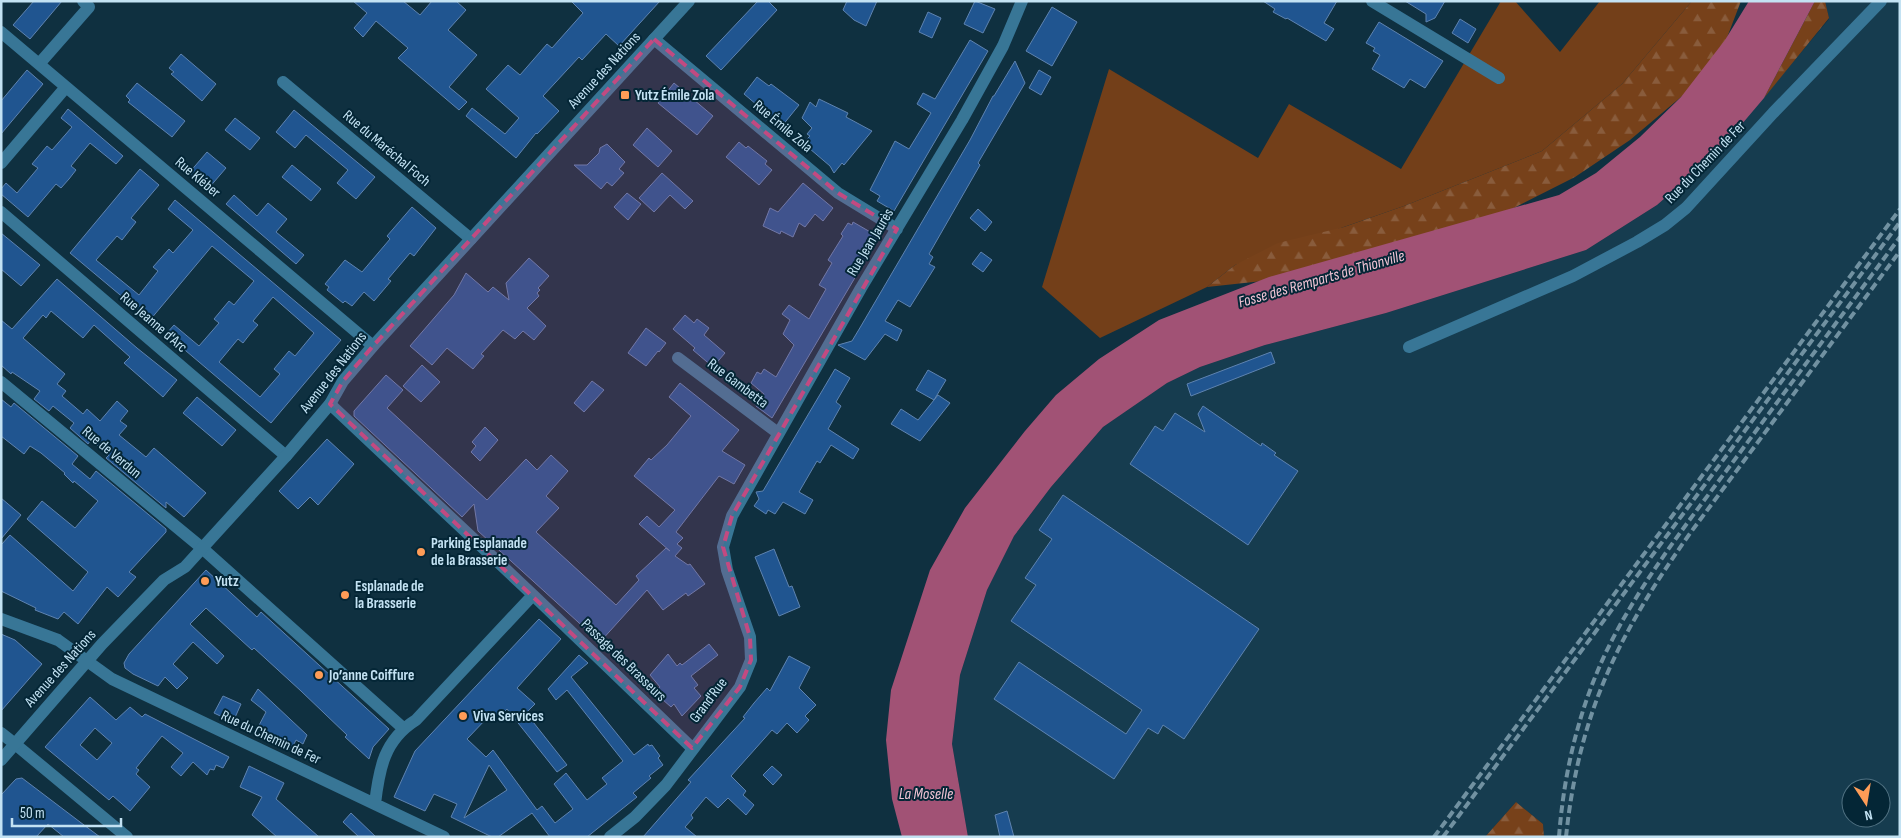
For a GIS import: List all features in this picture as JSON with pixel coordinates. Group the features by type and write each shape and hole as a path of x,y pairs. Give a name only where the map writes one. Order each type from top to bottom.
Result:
{"street":[{"path":"39,64 89,7 83,1"},
{"name":"Rue Jean Jaurès","path":"741,497 896,229 962,120 1003,46 1022,1"},
{"path":"1372,1 1500,78"},
{"name":"Rue du Chemin de Fer","path":"1409,347 1574,276 1665,225 1686,208 1779,107 1881,1"},
{"name":"Avenue des Nations","path":"1,760 87,661 164,580 185,567 286,456 330,404 343,381 373,346 654,39 684,3"},
{"name":"Rue Kléber","path":"1,32 373,346"},
{"name":"Rue Émile Zola","path":"654,39 838,193 896,229"},
{"name":"Rue du Maréchal Foch","path":"283,82 470,239"},
{"path":"1,163 66,87"},
{"name":"Rue Jeanne d'Arc","path":"1,212 286,456"},
{"name":"Rue Gambetta","path":"678,358 778,433"},
{"name":"Rue de Verdun","path":"1,382 202,548"},
{"path":"330,404 533,595 416,720 403,728 383,759 378,775 375,804"},
{"name":"Grand'Rue","path":"610,837 666,785 692,748 740,687 752,660 750,637 727,570 723,547 732,516 741,497"},
{"path":"202,548 403,728"},
{"name":"Passage des Brasseurs","path":"533,595 692,748"},
{"name":"Rue du Chemin de Fer","path":"1,618 58,640 112,679 444,837"},
{"path":"1,734 127,837"}],"highlighted area":[{"path":"654,39 838,193 897,229 732,516 723,547 750,637 751,660 740,687 692,748 330,404 343,381 373,346"}],"shaded area":[{"path":"1501,1 1515,1 1560,52 1600,1 1692,1 1622,84 1542,151 1404,206 1235,265 1207,287 1100,338 1042,287 1109,69 1258,158 1289,104 1401,169"},
{"path":"1825,1 1900,1 1900,837 1544,837 1543,824 1516,802 1485,837 968,837 952,744 960,675 987,590 1014,536 1051,487 1103,427 1167,383 1200,367 1265,345 1386,313 1586,250 1657,205 1719,151 1829,19"}],"green space":[{"path":"1692,1 1741,1 1723,48 1700,81 1630,140 1575,177 1506,212 1291,278 1207,287 1235,265 1278,243 1344,227 1404,206 1542,151 1622,84"},
{"path":"1815,1 1825,1 1829,18 1764,98"},
{"path":"1516,802 1543,824 1544,837 1485,837"}],"water":[{"name":"La Moselle","path":"1749,1 1815,1 1764,98 1719,151 1657,205 1586,250 1386,313 1265,345 1200,367 1167,383 1103,427 1051,487 1014,536 987,590 960,675 952,744 968,837 902,837 892,799 886,740 891,690 930,570 965,508 1025,431 1056,395 1099,359 1159,320 1269,277 1559,195 1596,173 1640,137 1681,97 1725,40"}],"building":[{"path":"34,1 62,1 30,39 13,25"},
{"path":"353,1 403,1 420,15 432,1 456,1 466,10 448,30 477,55 449,87 467,102 459,110 398,58 408,48 376,21 363,37 354,28 367,13"},
{"path":"571,1 660,1 619,46 606,34 582,60 579,57 543,96 559,111 536,133 516,158 466,116 472,108 505,134 519,118 486,89 508,65 520,75 547,44 552,48 583,13"},
{"path":"758,1 768,1 777,10 721,70 706,56"},
{"path":"847,1 877,1 866,26 854,20 843,10"},
{"path":"975,1 995,9 983,33 964,24"},
{"path":"1263,1 1337,1 1324,23 1334,29 1326,41 1273,12 1275,9"},
{"path":"1405,1 1445,1 1435,18 1426,22 1426,14"},
{"path":"1052,7 1077,22 1052,66 1026,51"},
{"path":"928,12 941,18 932,38 919,32"},
{"path":"1460,19 1476,29 1468,43 1452,33"},
{"path":"1379,22 1443,61 1425,88 1410,79 1404,88 1372,69 1380,55 1373,51 1375,48 1366,43"},
{"path":"970,40 988,51 894,211 877,201 880,196 870,190 895,141 909,149 931,113 917,104 923,93 935,99"},
{"path":"181,54 216,84 202,101 171,74 174,72 169,68"},
{"path":"1015,61 1025,83 978,163 980,165 929,254 933,257 929,264 935,267 910,307 898,300 885,321 902,330 897,341 885,334 865,360 838,345 852,341"},
{"path":"27,70 43,84 1,134 1,101"},
{"path":"1039,70 1051,77 1041,95 1029,88"},
{"path":"757,77 769,86 771,84 799,105 782,126 744,94"},
{"path":"137,83 185,121 172,137 128,102 130,100 126,96"},
{"path":"674,83 713,116 697,135 658,103"},
{"path":"819,99 848,113 846,117 872,131 844,165 842,163 834,173 830,166 803,143 810,136 807,134 812,128 802,118 810,102 816,107"},
{"path":"68,109 123,156 116,164 90,143 71,166 76,170 69,179 61,188 56,184 28,217 1,194 1,189 6,183 17,193 38,168 32,164 47,146 52,150 72,127 61,118"},
{"path":"294,110 375,177 356,199 337,183 348,170 306,135 295,148 276,132"},
{"path":"235,118 260,138 250,150 225,130"},
{"path":"647,128 672,151 658,167 633,145"},
{"path":"739,142 746,148 748,146 767,161 765,164 772,170 759,185 726,157"},
{"path":"607,144 625,162 619,169 624,173 612,186 607,182 601,189 574,165 587,165 599,153 600,148"},
{"path":"207,152 226,168 208,189 189,173"},
{"path":"292,165 321,189 311,201 282,177"},
{"path":"140,169 159,185 131,218 136,222 122,240 117,236 96,260 139,295 158,271 153,267 169,249 173,253 193,230 168,209 175,200 341,340 271,423 166,334 174,325 199,346 219,323 214,319 229,301 234,305 254,281 212,246 150,320 70,253","holes":["273,297 314,333 295,356 289,351 274,369 280,374 260,397 219,362 238,339 243,343 258,325 253,321"]},
{"path":"662,173 693,201 685,209 670,195 654,212 639,198"},
{"path":"803,183 833,208 823,221 815,214 805,227 799,223 793,237 781,231 780,234 763,226 770,208 778,212"},
{"path":"627,193 641,204 628,220 614,207"},
{"path":"234,195 257,216 268,203 287,219 276,232 304,255 296,264 226,204"},
{"path":"412,207 436,228 414,256 410,253 388,279 391,281 374,301 364,292 352,306 345,301 343,303 327,290 329,287 325,284 345,260 362,272 390,239 387,236"},
{"path":"978,209 992,222 985,231 970,218"},
{"path":"853,222 879,237 772,418 756,406 764,394 751,383 757,372 761,374 764,369 776,377 794,345 783,334 790,320 782,314 789,305 809,319 826,289 819,285 832,263 828,260 843,236 841,234 848,223 852,225"},
{"path":"1,233 40,265 21,286 1,269"},
{"path":"981,252 992,260 983,272 972,264"},
{"path":"529,258 549,276 538,288 540,290 537,293 539,296 527,308 546,326 534,340 523,331 515,339 503,330 481,354 484,356 473,369 447,348 432,365 410,346 454,295 466,273 488,292 493,287 509,300 506,283"},
{"path":"57,279 177,380 163,397 124,363 130,357 94,325 83,338 51,311 46,318 43,315 23,338 65,374 57,384 66,391 62,396 83,414 87,409 100,421 117,401 128,411 120,421 127,426 119,435 146,457 154,448 206,493 184,517 166,502 166,508 106,458 109,455 91,440 88,444 70,428 74,423 53,406 49,411 34,399 40,391 12,372 11,374 1,365 1,320 12,329"},
{"path":"685,315 694,323 697,319 709,328 704,335 725,353 713,367 673,329"},
{"path":"646,328 666,343 646,366 628,353"},
{"path":"1271,352 1275,363 1191,396 1187,384"},
{"path":"422,365 440,382 421,402 403,386"},
{"path":"835,369 850,378 836,402 841,406 828,429 859,449 853,459 831,445 820,463 817,461 799,492 813,500 805,514 783,502 775,514 768,510 766,514 754,506 759,499 756,492 763,491"},
{"path":"928,370 946,380 934,400 916,390"},
{"path":"386,375 403,390 387,408 487,500 526,459 537,470 551,455 568,471 546,496 559,508 536,532 616,605 639,580 636,576 666,548 670,551 639,524 647,516 659,527 675,510 634,476 649,458 651,460 667,445 691,416 669,397 680,383 739,430 722,451 745,465 734,484 719,476 676,532 683,538 677,544 682,548 675,556 688,565 690,564 705,584 688,596 686,593 663,610 647,590 600,642 478,531 474,504 462,517 354,416 354,411"},
{"path":"592,381 604,390 584,412 574,403"},
{"path":"938,395 950,403 920,441 891,424 901,409 918,420"},
{"path":"197,397 236,430 222,446 183,413"},
{"path":"1,399 11,407 14,403 78,456 72,464 90,479 96,471 166,529 166,532 129,572 136,577 118,597 107,587 78,624 64,612 58,619 35,610 36,608 1,591 1,545 10,535 73,591 88,572 27,519 42,501 75,528 98,501 74,481 73,483 65,473 41,453 30,446 24,454 1,436"},
{"path":"1203,406 1261,446 1262,443 1276,453 1274,455 1298,471 1248,545 1130,464 1155,426 1163,431 1175,413 1205,432 1198,414"},
{"path":"485,427 498,440 480,461 471,452 476,446 472,442"},
{"path":"327,439 354,464 318,505 310,497 298,509 279,491"},
{"path":"1063,495 1259,629 1184,739 1163,725 1158,734 1148,728 1114,779 994,699 1019,662 1126,734 1142,710 1011,621 1036,585 1025,578 1052,539 1039,530"},
{"path":"1,498 21,515 1,539"},
{"path":"774,549 789,587 792,586 800,607 779,616 755,557"},
{"path":"206,570 257,617 261,612 389,729 373,747 369,759 301,691 206,608 190,624 224,656 217,664 193,642 173,664 188,678 177,689 165,677 158,686 125,668 124,663 129,654"},
{"path":"539,619 561,639 517,688 535,704 526,713 567,765 557,772 507,709 494,722 488,717 467,739 486,757 493,750 537,810 542,806 555,823 573,809 554,784 566,773 587,800 607,784 602,778 623,761 567,690 556,700 548,689 579,655 588,663 571,677 634,755 648,744 649,746 652,745 660,756 658,758 663,765 649,776 651,778 633,793 637,797 587,837 550,837 532,813 498,837 492,837 451,817 457,804 434,794 425,811 394,797 415,751","holes":["489,765 507,790 464,818"]},
{"path":"1,634 15,640 42,664 1,711"},
{"path":"709,644 718,655 691,676 698,685 694,688 701,696 682,716 674,704 671,707 654,692 660,687 650,675 668,654 677,666 680,663 682,665"},
{"path":"789,656 810,667 799,688 816,705 805,716 809,720 797,733 787,723 777,734 772,730 731,776 746,791 743,795 754,805 746,815 728,798 718,808 706,797 691,815 693,818 685,827 697,837 643,837 691,782 688,780 745,718 743,717 767,688 770,691"},
{"path":"258,689 307,735 303,744 296,740 291,750 255,733 266,712 251,700"},
{"path":"223,696 241,704 233,722 214,713"},
{"path":"90,697 116,720 130,707 142,717 145,714 229,757 223,768 216,765 214,770 210,769 207,775 193,762 181,776 171,767 183,753 162,736 136,768 139,770 136,774 150,787 130,811 113,796 109,800 45,747","holes":["95,728 112,743 97,760 80,745"]},
{"path":"249,766 284,783 276,799 319,837 277,837 252,815 262,797 240,787"},
{"path":"772,766 782,775 773,785 763,775"},
{"path":"22,778 100,837 64,837 48,824 36,837 1,837 1,795 16,779"},
{"path":"1007,811 1014,837 1000,837 995,815"},
{"path":"351,813 376,837 359,837 343,822"}],"railway":[{"path":"1434,837 1900,209"},
{"path":"1443,837 1900,222"},
{"path":"1559,837 1569,762 1582,714 1599,667 1624,618 1673,543 1900,237"},
{"path":"1566,837 1572,792 1592,712 1623,640 1665,569 1691,532 1900,251"}],"place":[{"name":"Yutz Émile Zola","path":"625,95"},
{"name":"Parking Esplanade de la Brasserie","path":"421,552"},
{"name":"Yutz","path":"205,581"},
{"name":"Esplanade de la Brasserie","path":"345,595"},
{"name":"Jo’anne Coiffure","path":"319,675"},
{"name":"Viva Services","path":"463,716"}],"water label":[{"name":"Fosse des Remparts de Thionville","path":"1321,278"}]}
